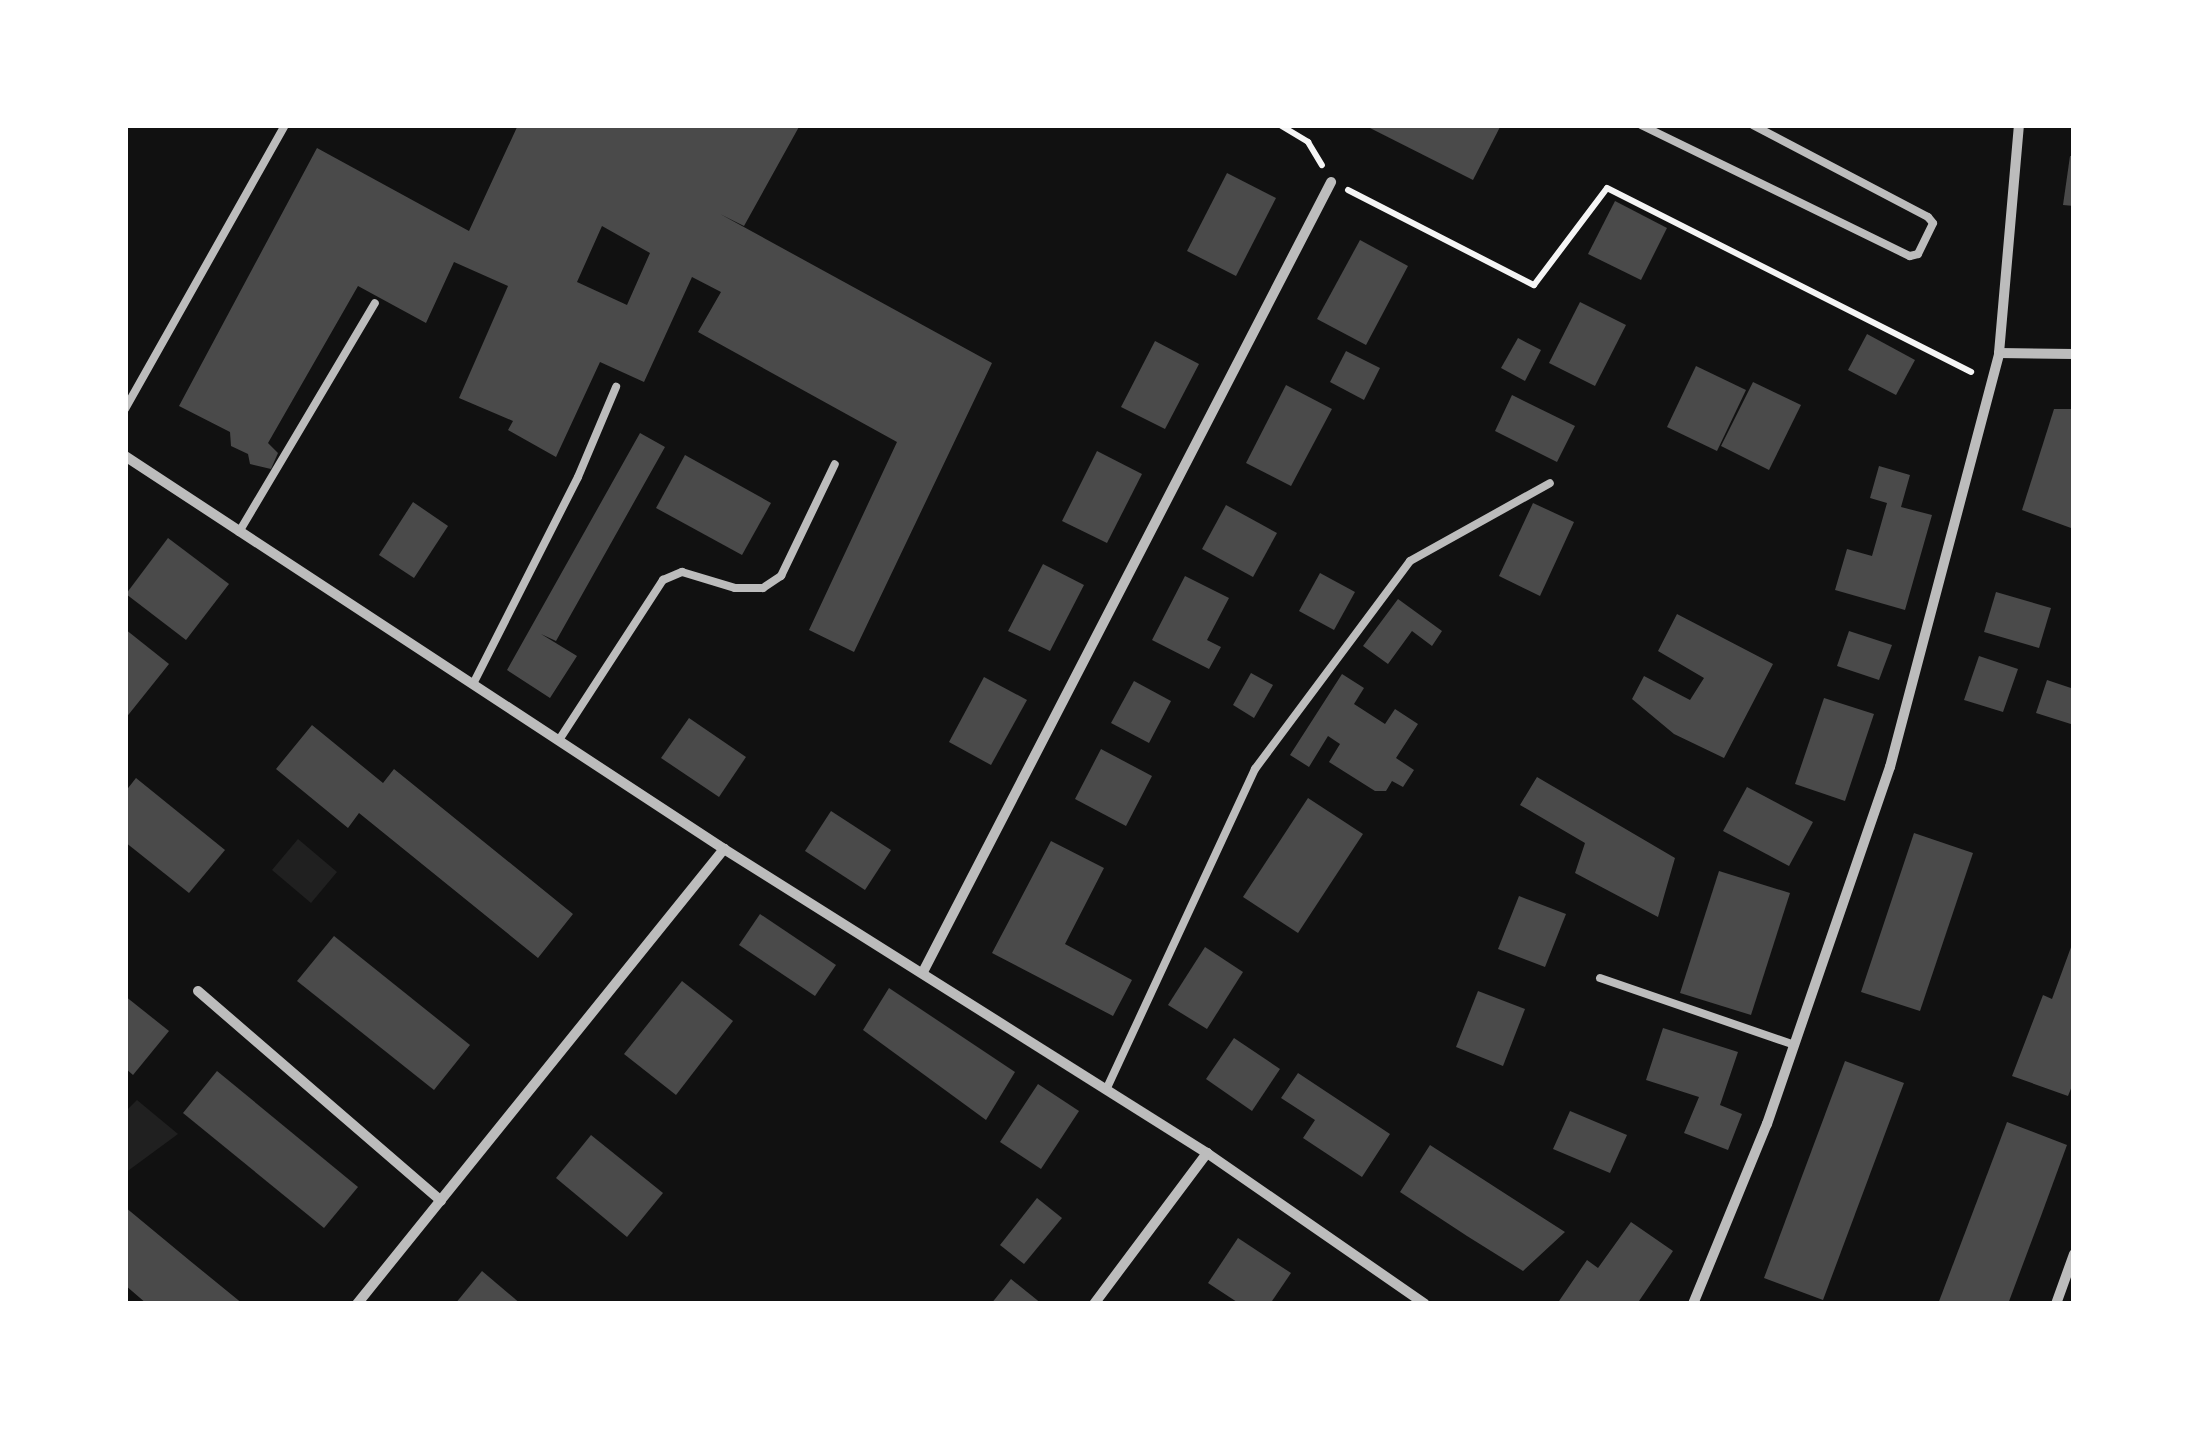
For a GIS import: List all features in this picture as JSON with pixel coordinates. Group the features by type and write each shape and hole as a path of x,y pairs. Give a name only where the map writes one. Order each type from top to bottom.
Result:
{"street":[{"path":"1693,1304 1794,1044 1890,767 1999,353 2020,125"},
{"path":"924,970 1331,182"},
{"path":"1999,353 2074,354"},
{"path":"125,456 724,849 924,970 1207,1153 1425,1304"},
{"path":"356,1304 724,849"},
{"path":"198,991 441,1201"},
{"path":"1094,1304 1207,1153"},
{"path":"2056,1304 2074,1254"}],"lane":[{"path":"125,409 285,125"},
{"path":"1642,125 1910,256 1918,254 1933,223 1928,217 1752,125"},
{"path":"238,532 375,303"},
{"path":"472,684 616,387"},
{"path":"559,740 664,580 682,572 735,588 763,588 781,576 836,464"},
{"path":"1106,1090 1255,770 1410,561 1550,483"},
{"path":"1600,978 1794,1044"}],"path":[{"path":"1280,125 1308,142 1331,182 1534,285 1607,188 1971,372"}],"shaded area":[{"path":"298,839 337,872 311,903 272,870"},
{"path":"137,1100 178,1134 125,1173 125,1112"}],"building":[{"path":"518,125 800,125 744,226 720,214 992,363 854,652 809,630 897,442 698,332 721,292 692,277 644,382 600,362 556,457 508,430 513,421 459,398 508,286 454,262 426,323 358,286 268,443 278,453 271,469 250,464 248,454 231,446 230,432 179,406 317,148 469,231","holes":["602,226 650,253 627,305 577,282"]},
{"path":"1364,125 1501,125 1473,180"},
{"path":"2070,156 2074,156 2074,206 2063,205"},
{"path":"1227,173 1276,198 1236,276 1187,251"},
{"path":"1615,201 1667,228 1641,280 1588,254"},
{"path":"1360,240 1408,266 1366,345 1317,319"},
{"path":"1580,302 1626,325 1595,386 1549,363"},
{"path":"1867,334 1915,360 1896,395 1848,370"},
{"path":"1518,338 1541,350 1525,381 1501,368"},
{"path":"1155,341 1199,364 1165,429 1121,407"},
{"path":"1346,351 1380,368 1364,400 1330,382"},
{"path":"1696,366 1746,390 1717,451 1667,427"},
{"path":"1753,382 1801,405 1769,470 1721,446"},
{"path":"1286,385 1332,409 1291,486 1246,463"},
{"path":"1512,395 1575,426 1557,462 1495,431"},
{"path":"2054,409 2074,409 2071,528 2022,510"},
{"path":"640,433 665,447 556,641 541,634 577,656 550,698 507,670"},
{"path":"1097,451 1142,474 1107,543 1062,521"},
{"path":"685,455 771,503 742,555 656,508"},
{"path":"1879,466 1910,475 1901,507 1932,515 1905,610 1835,590 1847,549 1872,556 1887,503 1870,498"},
{"path":"413,502 448,526 414,578 379,555"},
{"path":"1533,503 1574,522 1540,596 1499,576"},
{"path":"1226,505 1277,533 1253,577 1202,549"},
{"path":"168,538 229,584 186,640 126,594"},
{"path":"1043,564 1084,585 1050,651 1008,631"},
{"path":"1320,573 1355,592 1334,630 1299,611"},
{"path":"1185,576 1229,598 1207,640 1221,647 1209,669 1152,640"},
{"path":"1996,592 2051,608 2039,648 1984,632"},
{"path":"1398,599 1442,631 1432,646 1412,631 1388,664 1363,646"},
{"path":"1677,614 1773,664 1724,758 1674,734 1632,699 1644,676 1690,700 1704,678 1658,651"},
{"path":"125,629 169,664 125,719"},
{"path":"1849,631 1892,645 1879,680 1837,666"},
{"path":"1979,656 2018,669 2003,712 1964,700"},
{"path":"1251,673 1273,685 1254,718 1233,705"},
{"path":"1342,674 1364,688 1354,704 1385,724 1395,709 1418,724 1396,758 1414,770 1403,787 1392,781 1386,791 1375,791 1329,762 1340,744 1328,736 1309,767 1290,755"},
{"path":"984,677 1027,700 991,765 949,742"},
{"path":"2047,680 2074,689 2074,725 2036,713"},
{"path":"1134,681 1171,701 1149,743 1111,723"},
{"path":"1824,698 1874,714 1845,801 1795,784"},
{"path":"689,718 746,757 719,797 661,758"},
{"path":"312,725 383,783 394,769 573,914 538,958 359,813 348,828 276,769"},
{"path":"1101,749 1152,776 1126,826 1075,799"},
{"path":"1537,777 1675,858 1658,917 1575,873 1585,843 1520,805"},
{"path":"136,778 225,850 189,893 125,842 125,792"},
{"path":"1747,787 1813,822 1789,866 1723,831"},
{"path":"1308,798 1363,834 1298,933 1243,897"},
{"path":"831,811 891,850 865,890 805,851"},
{"path":"1914,833 1973,853 1920,1011 1861,992"},
{"path":"1051,841 1104,868 1065,944 1132,980 1113,1016 992,953"},
{"path":"1719,871 1790,893 1751,1015 1680,993"},
{"path":"1519,896 1566,914 1545,967 1498,949"},
{"path":"760,914 836,965 815,996 739,945"},
{"path":"334,936 470,1045 434,1090 297,981"},
{"path":"2074,939 2074,1081 2068,1096 2012,1076 2043,995 2052,999"},
{"path":"1205,947 1243,972 1207,1029 1168,1005"},
{"path":"682,981 733,1021 676,1095 624,1054"},
{"path":"889,988 1015,1072 986,1120 863,1030"},
{"path":"1478,991 1525,1009 1503,1066 1456,1047"},
{"path":"125,996 169,1031 133,1075 125,1068"},
{"path":"1663,1028 1738,1052 1720,1105 1742,1114 1728,1150 1684,1133 1699,1097 1646,1080"},
{"path":"1234,1038 1280,1069 1252,1111 1206,1079"},
{"path":"1845,1061 1904,1083 1823,1300 1764,1278"},
{"path":"217,1071 358,1187 324,1228 183,1113"},
{"path":"1298,1073 1390,1134 1362,1177 1303,1138 1315,1120 1281,1098"},
{"path":"1038,1084 1079,1111 1041,1169 1000,1142"},
{"path":"1570,1111 1627,1135 1610,1173 1553,1149"},
{"path":"2007,1122 2067,1145 2008,1304 1938,1304"},
{"path":"591,1135 663,1193 627,1237 556,1178"},
{"path":"1430,1145 1565,1232 1523,1271 1467,1236 1400,1192"},
{"path":"1037,1198 1062,1218 1024,1264 1000,1245"},
{"path":"125,1207 243,1304 147,1304 125,1285"},
{"path":"1631,1222 1673,1251 1637,1304 1557,1304 1587,1260 1598,1268"},
{"path":"1238,1238 1291,1273 1270,1304 1240,1304 1208,1283"},
{"path":"482,1271 521,1304 455,1304"},
{"path":"1011,1279 1042,1304 991,1304"}]}
